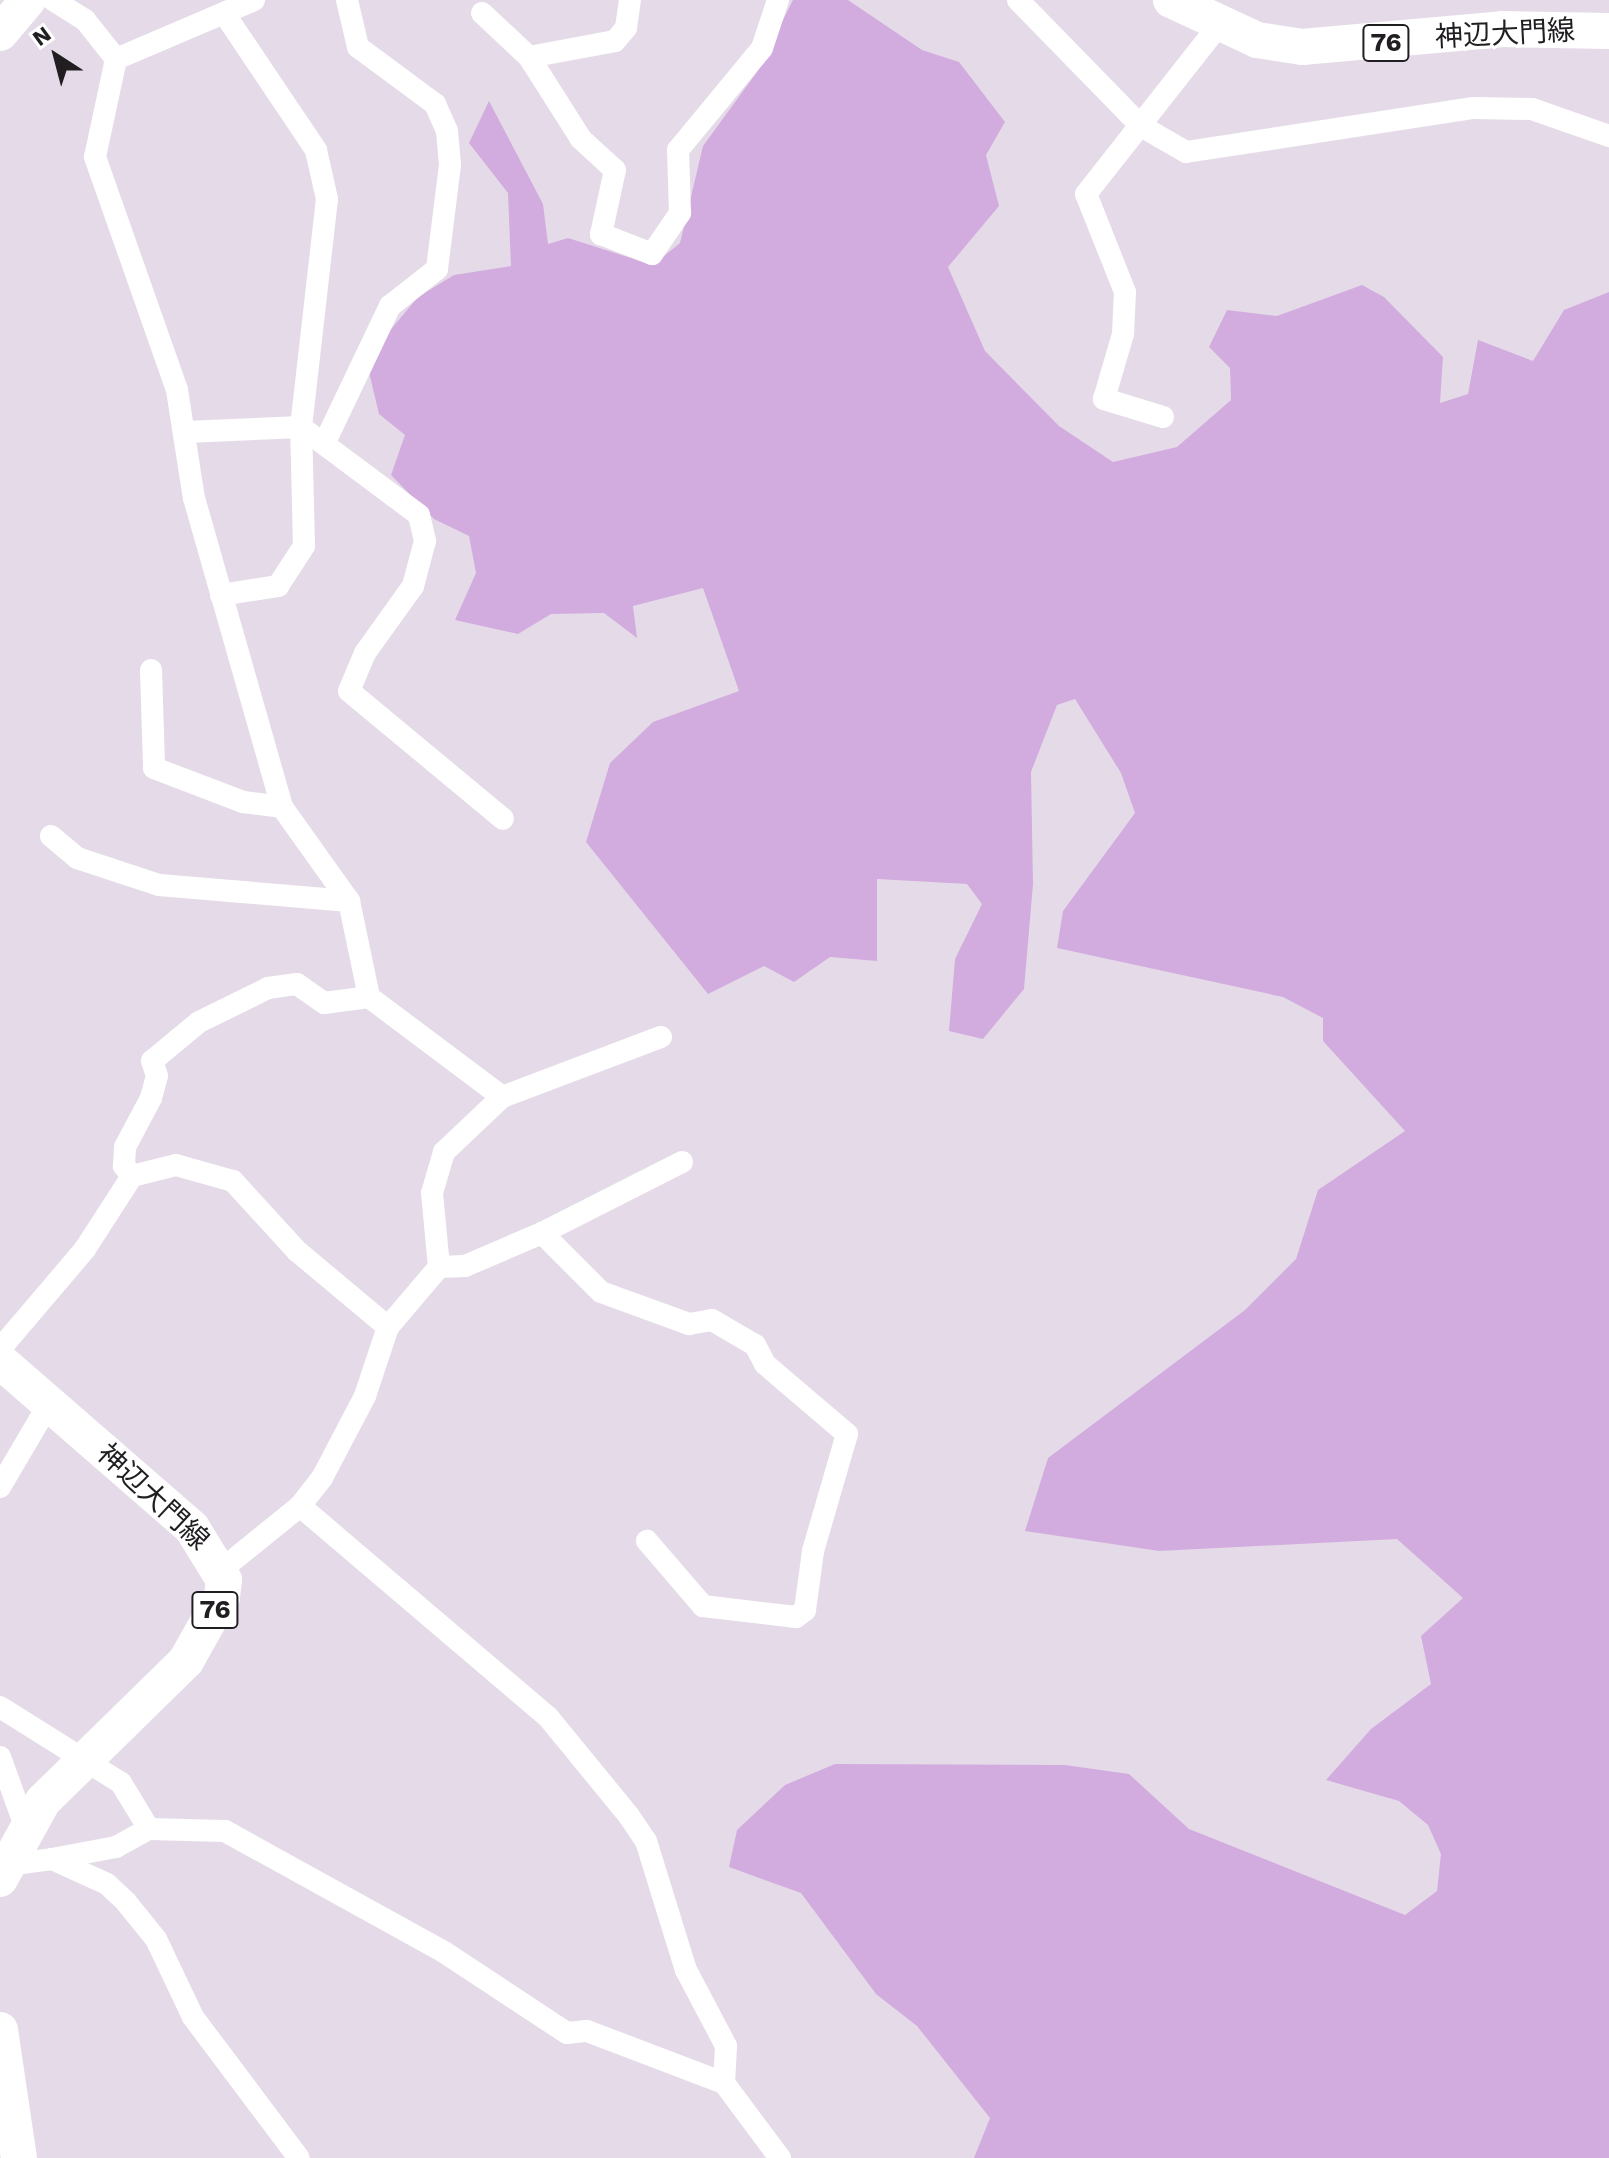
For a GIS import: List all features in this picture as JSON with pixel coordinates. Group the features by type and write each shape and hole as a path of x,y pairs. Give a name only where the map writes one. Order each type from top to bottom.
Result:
{"main road":[{"path":"0,33 28,0"},
{"name":"神辺大門線","path":"1171,0 1218,26 1302,47 1502,29 1609,31"},
{"name":"神辺大門線","path":"0,1361 192,1528 221,1570 222,1597 186,1661 43,1801 4,1872"},
{"path":"0,2030 19,2158"}],"street":[{"path":"53,0 85,20 116,59"},
{"path":"116,59 226,16 254,0"},
{"path":"325,442 390,306 437,269 450,165 447,131 435,104 358,47 347,0"},
{"path":"529,57 615,41 626,28 630,0"},
{"path":"482,13 529,57 581,139 615,170 601,234 652,254 680,213 678,150 757,56 778,0"},
{"path":"1018,0 1141,126 1201,153 1474,108 1532,109 1609,136"},
{"path":"221,595 278,586 304,546 301,427 322,256 324,176 308,137 226,16"},
{"path":"1163,417 1104,399 1123,334 1125,292 1086,194 1218,26"},
{"path":"116,59 95,157 177,390 221,595 282,807 349,901 369,997 502,1097"},
{"path":"185,432 301,427 419,515 425,541 413,586 365,653 349,691 503,819"},
{"path":"151,670 154,768 243,802 282,807"},
{"path":"51,836 77,858 159,885 349,901"},
{"path":"132,1176 124,1166 125,1147 151,1098 157,1076 152,1061 199,1022 268,988 297,984 324,1003 369,997"},
{"path":"221,1570 300,1506 344,1442 388,1327 439,1267 432,1193 438,1163 502,1097 661,1037"},
{"path":"439,1267 465,1266 542,1233 682,1162"},
{"path":"0,1349 85,1249 132,1176 176,1165 220,1173 388,1327"},
{"path":"542,1233 601,1292 689,1324 712,1320 755,1345 765,1364 847,1434 813,1551 805,1610 796,1617 703,1606 647,1541"},
{"path":"0,1487 50,1402"},
{"path":"300,1506 548,1717 629,1816 646,1841 686,1970 726,2046 724,2083"},
{"path":"0,1707 121,1783 149,1829"},
{"path":"0,1757 27,1831"},
{"path":"4,1872 116,1847 149,1829 225,1831 444,1952 567,2033 587,2031 724,2083 780,2158"},
{"path":"52,1859 107,1884 146,1926 193,2017 299,2158"}],"shaded area":[{"path":"793,0 848,0 922,50 959,62 1005,122 986,155 999,206 948,267 985,351 1059,426 1113,462 1177,447 1231,400 1230,368 1209,347 1227,310 1277,316 1362,285 1384,297 1443,357 1440,403 1468,394 1478,340 1533,361 1564,310 1609,292 1609,2158 974,2158 990,2118 917,2026 876,1994 801,1893 729,1867 737,1830 785,1785 835,1764 1065,1765 1129,1774 1189,1829 1405,1915 1437,1891 1441,1854 1428,1825 1399,1801 1326,1780 1371,1729 1431,1684 1421,1636 1463,1598 1397,1539 1159,1551 1025,1531 1048,1458 1245,1310 1296,1259 1318,1190 1405,1131 1323,1041 1323,1018 1283,997 1057,948 1063,911 1135,813 1121,773 1075,699 1057,705 1031,772 1033,884 1024,989 983,1039 949,1031 955,959 982,904 967,884 877,879 877,961 830,957 794,982 764,966 708,994 586,842 610,763 653,722 739,691 703,588 633,606 637,638 604,613 551,614 518,634 455,620 476,573 469,536 434,519 391,475 405,435 379,414 369,372 387,334 418,297 454,275 511,266 508,193 469,143 489,101 543,204 548,244 568,238 653,265 680,243 703,146 757,72"}]}
